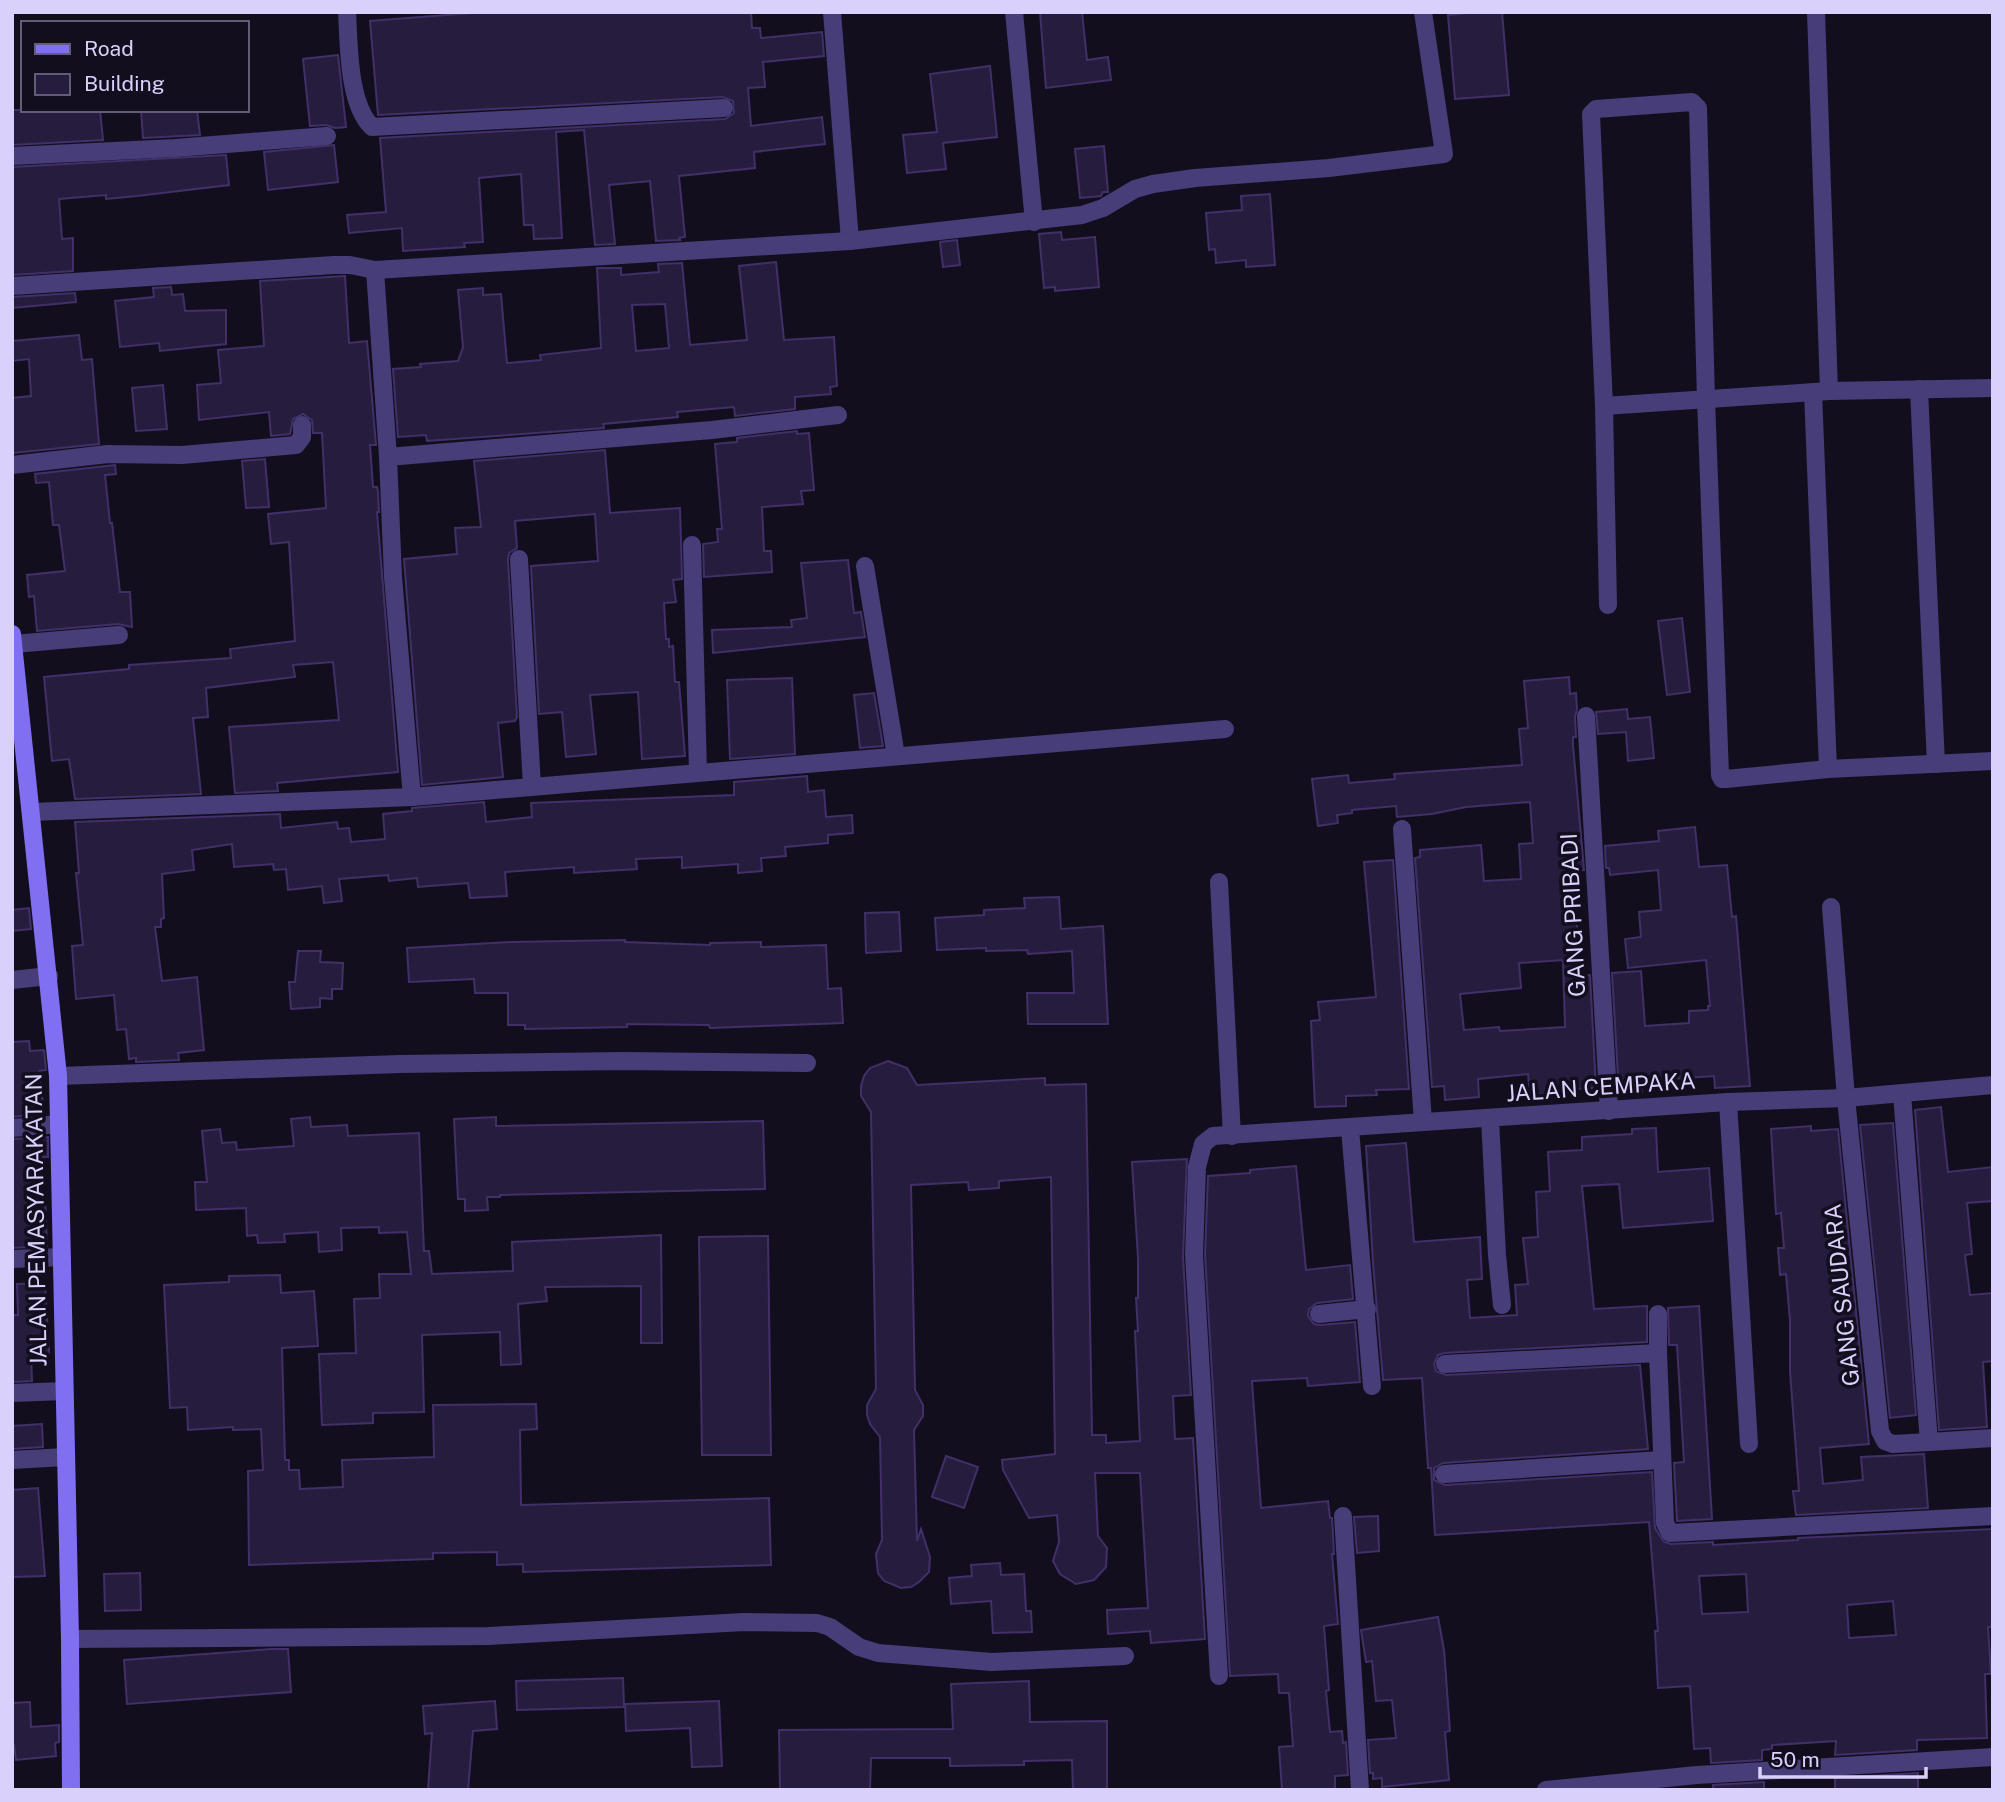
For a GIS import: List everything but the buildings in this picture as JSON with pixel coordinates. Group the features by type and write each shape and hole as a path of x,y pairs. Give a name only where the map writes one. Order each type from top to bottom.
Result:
{"street":[{"path":"347,12 352,75 363,118 372,127 724,108"},
{"path":"832,12 850,241"},
{"path":"1014,12 1034,222"},
{"path":"12,286 334,265 375,270 850,241 1082,215 1103,208 1135,189 1153,184 1195,178 1329,168 1444,154 1423,12"},
{"path":"1816,12 1828,769"},
{"path":"1608,605 1604,406 1591,114 1597,109 1692,102 1698,108 1721,779 1828,769 1993,761"},
{"path":"12,156 175,148 327,136"},
{"path":"375,270 393,576 412,797"},
{"path":"1604,406 1821,392 1993,387"},
{"path":"1919,389 1936,764"},
{"path":"388,457 699,431 838,415"},
{"path":"12,466 108,454 182,455 296,445 302,437 302,425"},
{"path":"692,545 698,772"},
{"path":"519,559 531,786"},
{"path":"865,566 896,756"},
{"path":"13,639 119,635"},
{"name":"JALAN PEMASYARAKATAN","path":"13,639 18,750 31,812 58,1076 71,1790"},
{"name":"GANG PRIBADI","path":"1586,716 1609,1111"},
{"path":"31,812 412,797 1225,729"},
{"path":"1402,829 1423,1122"},
{"path":"1219,882 1232,1136"},
{"name":"GANG SAUDARA","path":"1831,907 1846,1098 1880,1431 1885,1441 1893,1444 1993,1438"},
{"path":"12,980 49,976"},
{"path":"58,1076 428,1063 807,1062"},
{"name":"JALAN CEMPAKA","path":"1219,1676 1194,1246 1197,1167 1203,1144 1213,1136 1728,1102 1846,1098 1993,1085"},
{"path":"1902,1094 1929,1442"},
{"path":"1728,1102 1749,1444"},
{"path":"1490,1119 1502,1305"},
{"path":"12,1128 59,1124"},
{"path":"1350,1129 1372,1386"},
{"path":"12,1259 62,1257"},
{"path":"1319,1314 1367,1310"},
{"path":"1658,1314 1661,1460 1665,1523 1670,1532 1993,1516"},
{"path":"1445,1364 1658,1353"},
{"path":"12,1394 64,1391"},
{"path":"12,1460 65,1457"},
{"path":"1444,1474 1661,1460"},
{"path":"1343,1516 1360,1790"},
{"path":"70,1639 489,1636 744,1622 817,1623 830,1628 859,1647 878,1653 992,1662 1125,1656"},
{"path":"1556,1789 1697,1783 1993,1758"}]}
